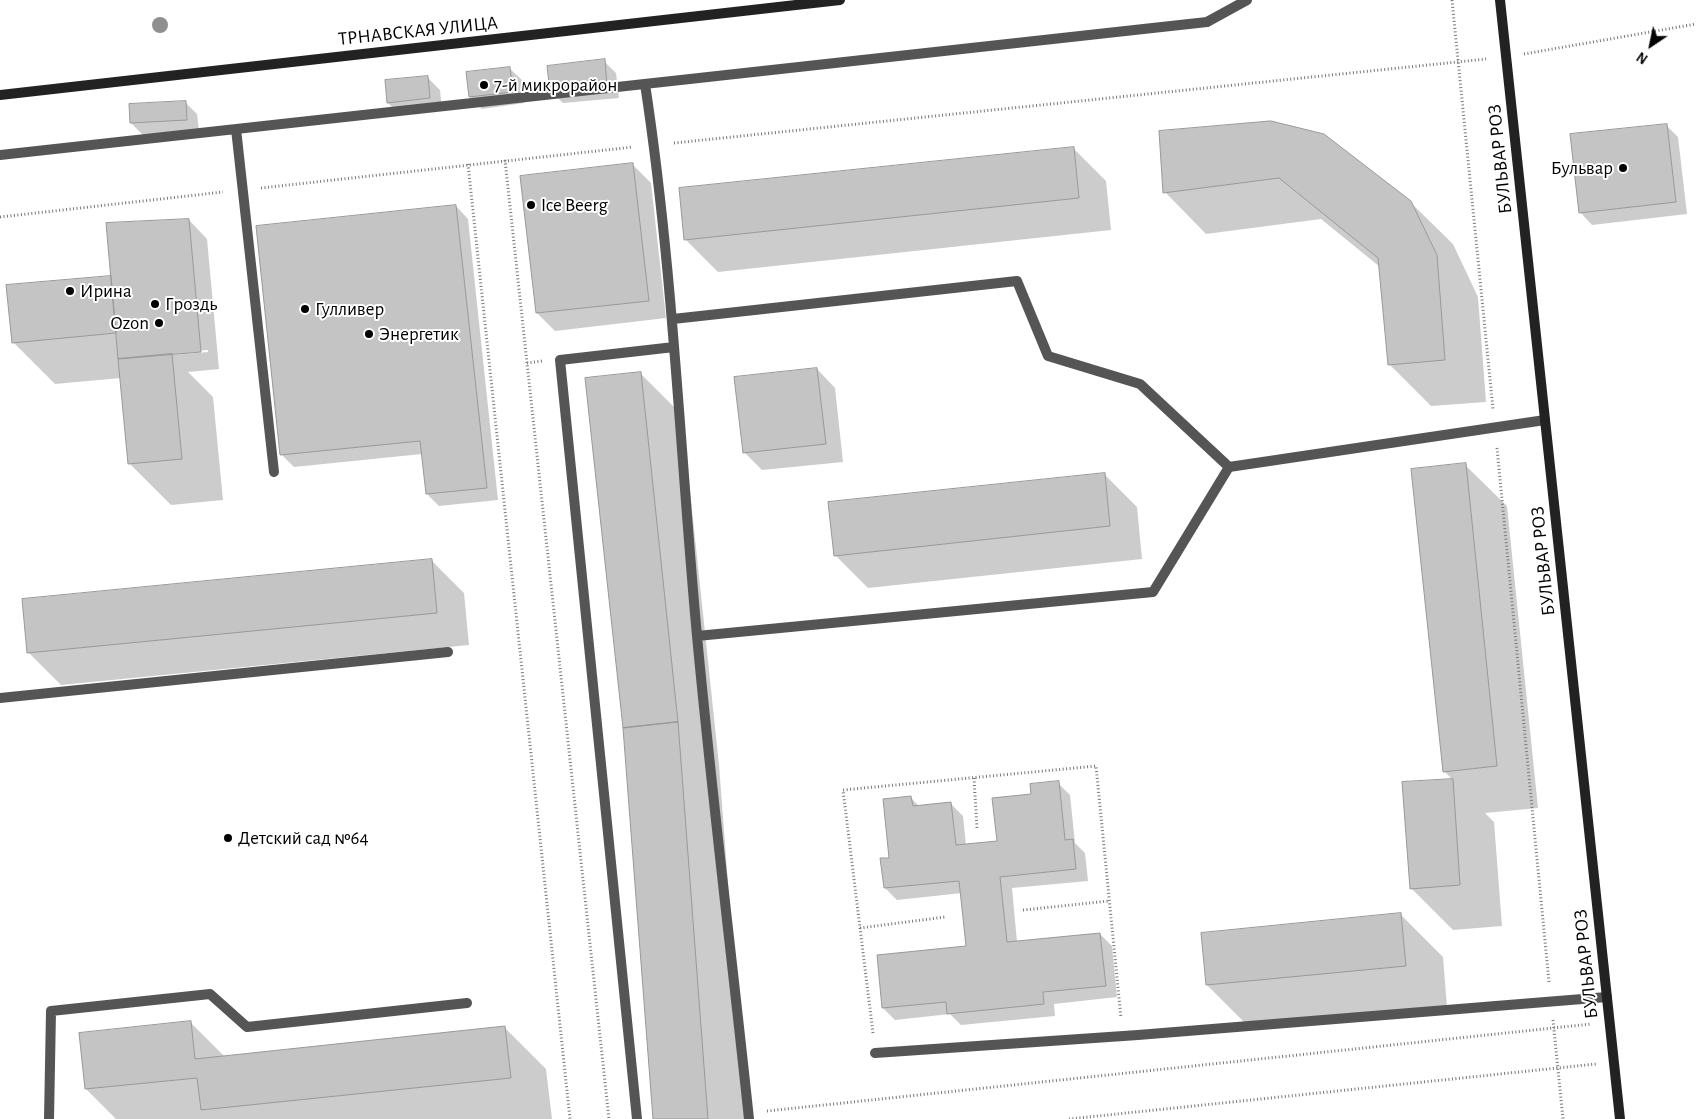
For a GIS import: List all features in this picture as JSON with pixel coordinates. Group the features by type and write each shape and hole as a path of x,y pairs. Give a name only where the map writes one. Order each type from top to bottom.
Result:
{"street":[{"name":"ТРНАВСКАЯ УЛИЦА","path":"0,95 840,0"},
{"name":"БУЛЬВАР РОЗ","path":"1500,0 1620,1119"}],"lane":[{"path":"0,155 1207,22 1247,0"},
{"path":"645,84 654,144 672,319 697,636 749,1116"},
{"path":"236,129 274,472"},
{"path":"672,319 1017,281 1048,356 1140,384 1229,467"},
{"path":"637,1119 560,360 674,347"},
{"path":"1229,467 1545,420"},
{"path":"697,636 1153,592 1229,467"},
{"path":"0,698 448,652"},
{"path":"49,1119 52,1011 210,994 247,1027 467,1004"},
{"path":"875,1053 1123,1036 1607,997"}],"path":[{"path":"1452,0 1563,1119"},
{"path":"0,218 654,144 1506,57 1696,24"},
{"path":"505,160 609,1119"},
{"path":"468,164 570,1119"},
{"path":"875,1053 843,790 1096,766 1123,1036"},
{"path":"974,778 977,828"},
{"path":"1023,910 1109,901"},
{"path":"860,928 945,917"},
{"path":"749,1116 1610,1023"},
{"path":"1069,1119 1614,1062"}],"building":[{"path":"605,59 607,86 550,92 547,66"},
{"path":"510,67 513,92 469,97 466,72"},
{"path":"428,76 430,98 387,103 385,80"},
{"path":"186,101 187,120 130,123 129,104"},
{"path":"1271,121 1324,134 1411,201 1437,255 1445,360 1388,365 1378,258 1279,178 1163,193 1159,131"},
{"name":"Бульвар","path":"1667,124 1676,202 1579,213 1570,134"},
{"path":"1074,147 1079,198 684,240 679,188"},
{"path":"633,163 649,301 536,313 520,176"},
{"name":"Энергетик","path":"456,205 487,488 426,494 420,441 280,455 256,226"},
{"name":"Гроздь","path":"189,219 201,352 118,359 106,223"},
{"path":"111,276 116,333 12,343 6,285"},
{"path":"172,354 182,459 128,464 118,359"},
{"path":"817,368 826,444 743,453 734,377"},
{"path":"641,372 678,722 623,728 585,378"},
{"path":"1466,463 1497,766 1443,772 1411,469"},
{"path":"1105,473 1110,526 834,556 828,502"},
{"path":"432,559 437,613 27,653 22,599"},
{"path":"678,722 708,1119 653,1119 623,728"},
{"path":"1453,779 1460,885 1410,889 1402,782"},
{"path":"1059,781 1065,840 1073,839 1076,869 1000,877 1007,942 1100,933 1106,986 1043,992 1044,1004 947,1014 946,1002 882,1008 877,955 966,946 959,881 884,888 880,858 889,858 883,799 911,796 913,806 951,802 956,845 997,841 992,798 1031,794 1030,784"},
{"path":"1401,913 1406,966 1206,985 1201,933"},
{"path":"191,1021 195,1059 505,1026 511,1078 201,1110 197,1078 85,1089 79,1033"}],"place":[{"name":"7-й микрорайон","path":"484,85"},
{"name":"Бульвар","path":"1623,168"},
{"name":"Ice Beerg","path":"531,205"},
{"name":"Ирина","path":"70,291"},
{"name":"Гроздь","path":"155,304"},
{"name":"Гулливер","path":"305,309"},
{"name":"Ozon","path":"159,323"},
{"name":"Энергетик","path":"369,334"},
{"name":"Детский сад №64","path":"228,838"}]}
